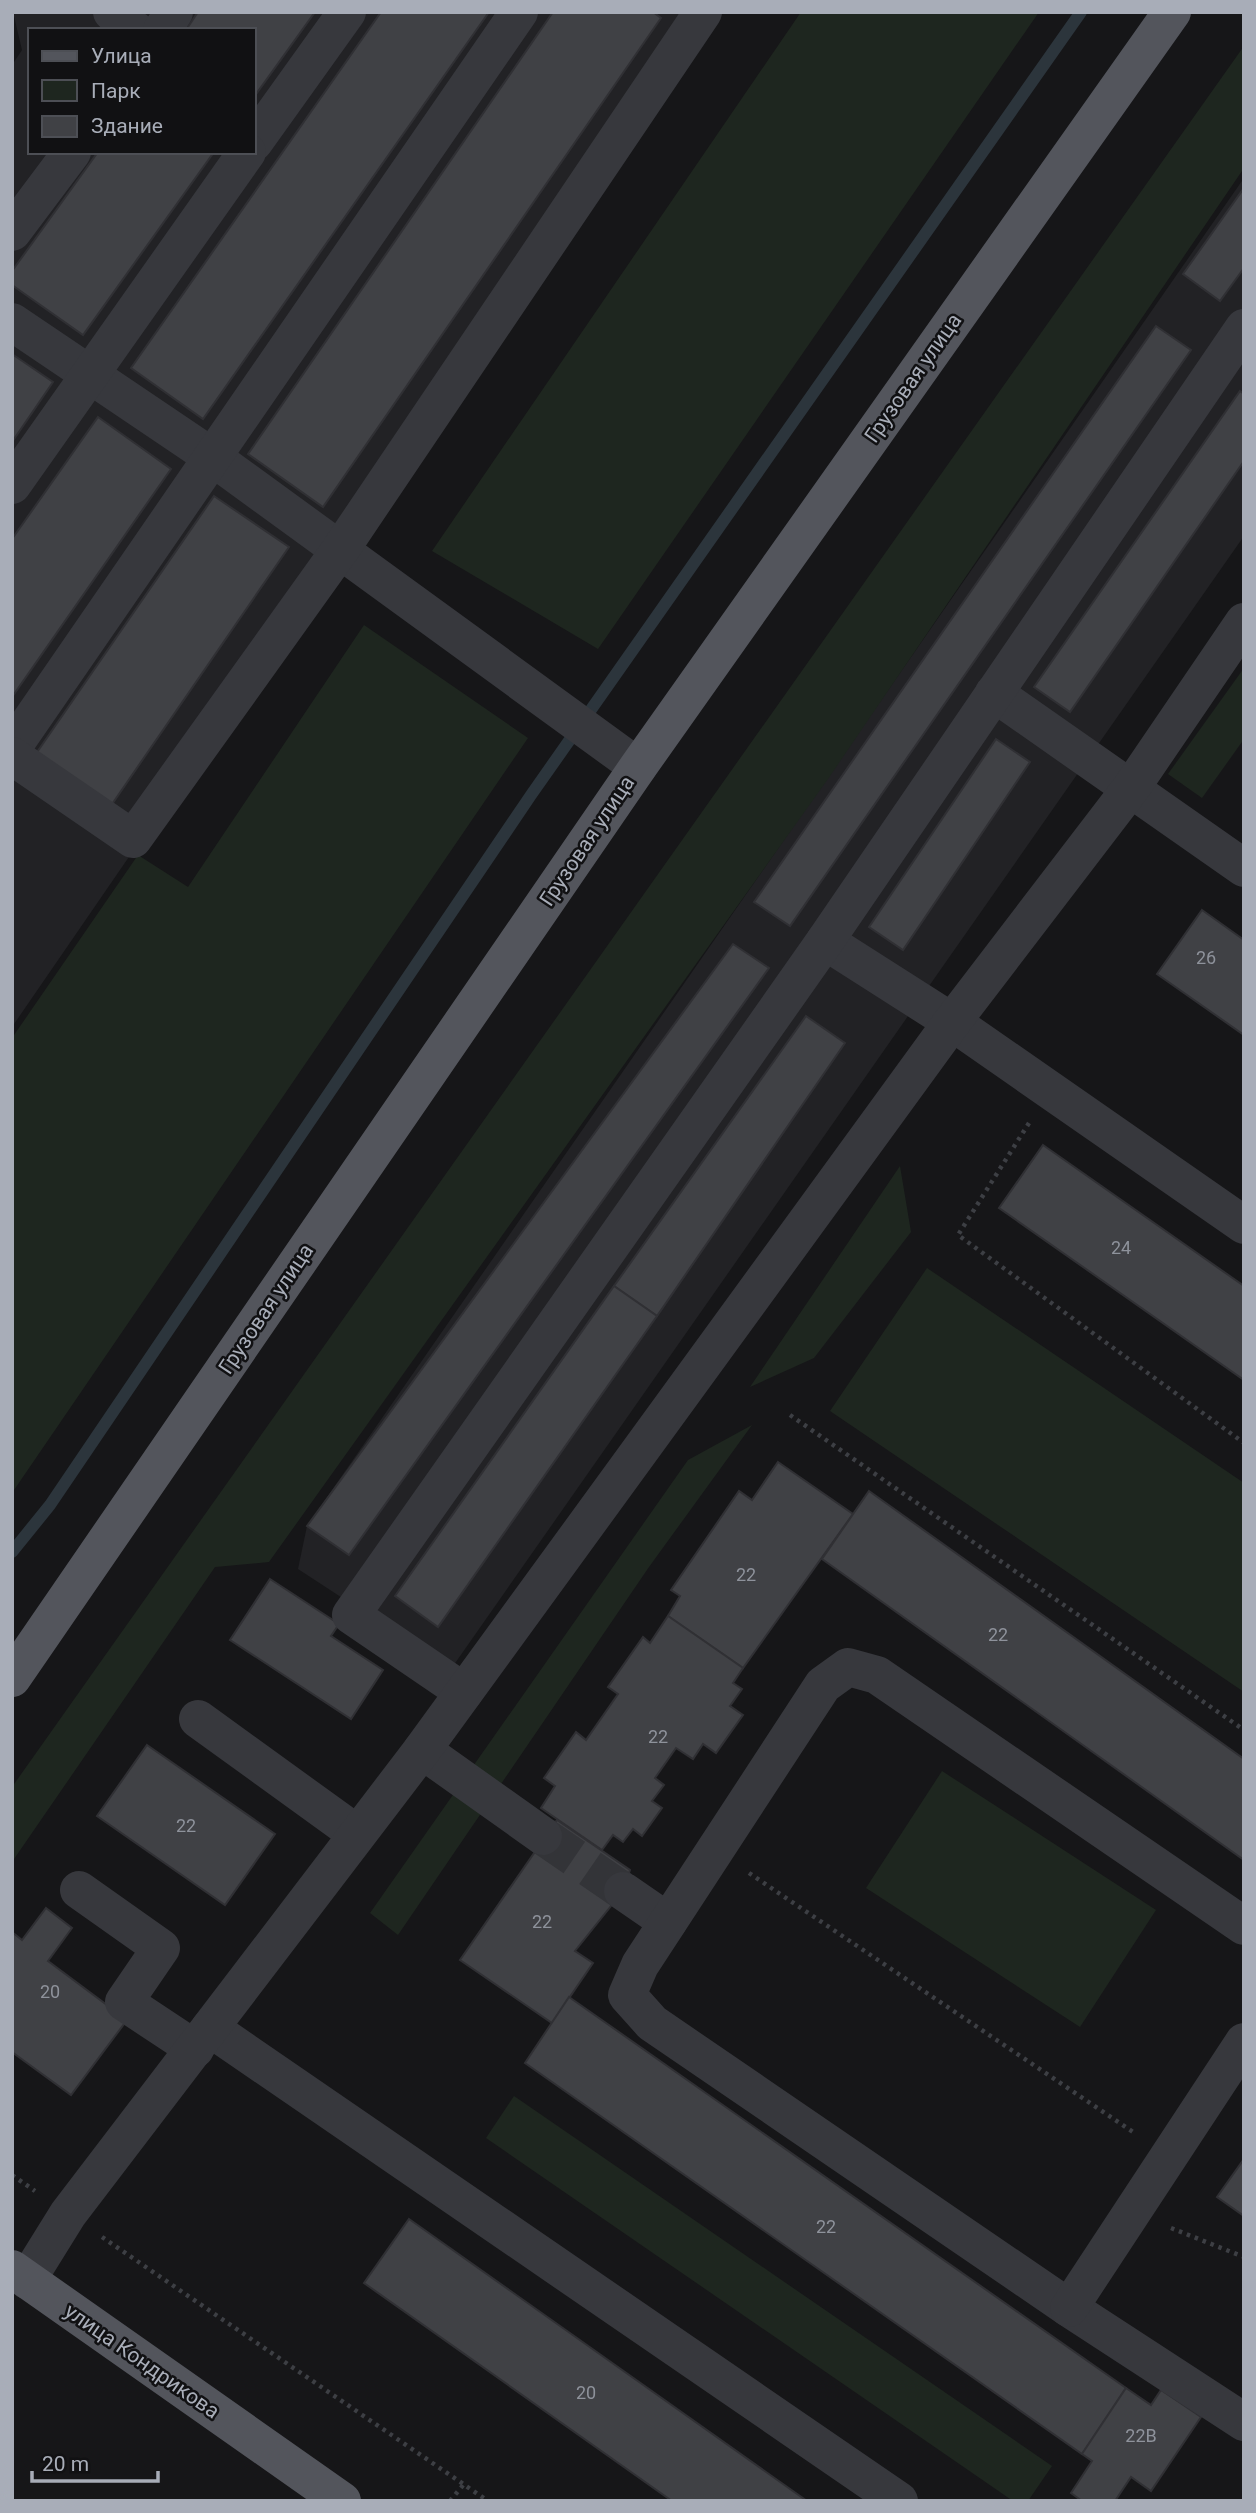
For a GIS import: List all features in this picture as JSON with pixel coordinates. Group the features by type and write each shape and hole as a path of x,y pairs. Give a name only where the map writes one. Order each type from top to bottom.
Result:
{"main road":[{"name":"Грузовая улица","path":"12,1678 638,767 1172,12"},
{"name":"улица Кондрикова","path":"19,2275 342,2501"}],"lane":[{"path":"112,12 132,28"},
{"path":"163,28 174,12"},
{"path":"256,139 347,12"},
{"path":"12,748 519,12"},
{"path":"12,756 134,839 340,550 697,14"},
{"path":"12,233 71,154"},
{"path":"12,485 246,154"},
{"path":"12,322 212,457 638,767"},
{"path":"464,1692 351,1615 825,941 994,693 1240,343"},
{"path":"19,2275 422,1750 952,1022 1131,788 1244,622"},
{"path":"994,693 1244,868"},
{"path":"825,941 952,1022 1244,1224"},
{"path":"1244,1926 877,1675 848,1667 823,1685 640,1965 627,1996 652,2023 1069,2308 1244,2422"},
{"path":"198,1719 357,1834"},
{"path":"422,1750 543,1836"},
{"path":"79,1890 161,1948 124,2002 203,2038 899,2501"},
{"path":"623,1891 668,1922"},
{"path":"1069,2308 1244,2042"}],"path":[{"path":"1049,1090 958,1235 1244,1443"},
{"path":"790,1415 1244,1730"},
{"path":"716,1851 1168,2157"},
{"path":"12,2175 488,2501"},
{"path":"1132,2211 1244,2257"},
{"path":"450,2501 464,2484"}],"shaded area":[{"path":"13,12 702,12 340,550 12,1027 12,65 22,50"},
{"path":"1244,178 1244,536 451,1669 298,1569 307,1526"}],"green space":[{"path":"801,12 1039,12 598,649 432,551"},
{"path":"1244,46 1244,168 828,779 269,1562 215,1567 12,1862 12,1787"},
{"path":"364,625 528,738 12,1493 12,1038 138,855 188,887"},
{"path":"1244,668 1244,739 1202,798 1168,774"},
{"path":"900,1166 911,1232 814,1358 750,1387"},
{"path":"927,1268 1244,1483 1244,1692 830,1411"},
{"path":"752,1425 649,1567 398,1935 370,1913 688,1460"},
{"path":"942,1771 1156,1910 1080,2027 866,1888"},
{"path":"514,2096 1052,2466 1028,2501 1013,2501 486,2138"}],"building":[{"path":"198,12 315,12 256,94 256,28 187,28"},
{"path":"381,12 489,12 203,419 131,368"},
{"path":"553,12 653,12 661,18 323,507 248,454"},
{"path":"97,154 213,154 83,335 12,285 12,271"},
{"path":"1244,188 1244,268 1220,301 1183,274"},
{"path":"1156,326 1191,350 790,926 754,902"},
{"path":"12,354 53,382 12,442"},
{"path":"1240,391 1244,394 1244,461 1070,712 1034,687"},
{"path":"98,417 171,469 12,697 12,539"},
{"path":"214,496 289,547 108,810 33,758"},
{"path":"996,739 1030,762 903,950 869,927"},
{"path":"1202,910 1244,940 1244,1035 1157,974"},
{"path":"733,944 769,968 349,1555 307,1526"},
{"path":"806,1016 845,1043 657,1316 614,1286"},
{"path":"1043,1145 1244,1286 1244,1380 999,1208"},
{"path":"614,1286 657,1316 438,1627 395,1596"},
{"path":"778,1462 853,1514 743,1668 668,1616 680,1596 671,1590 739,1491 752,1500"},
{"path":"869,1491 1244,1759 1244,1860 822,1559"},
{"path":"270,1579 339,1624 331,1636 383,1670 351,1719 230,1640"},
{"path":"668,1616 743,1668 733,1683 742,1689 730,1706 743,1715 716,1753 703,1744 693,1759 676,1748 655,1778 664,1785 652,1801 662,1808 642,1836 633,1829 623,1842 613,1835 602,1850 541,1808 555,1786 544,1778 576,1732 586,1740 618,1694 608,1687 643,1637 650,1643"},
{"path":"147,1745 275,1834 225,1905 97,1816"},
{"path":"557,1820 630,1870 623,1891 575,1951 593,1963 552,2023 460,1960"},
{"path":"46,1908 72,1928 48,1961 127,2020 71,2095 12,2052 12,1932 22,1940"},
{"path":"569,1997 1126,2388 1082,2454 525,2063"},
{"path":"1244,2159 1244,2216 1217,2197"},
{"path":"409,2219 807,2501 672,2501 364,2283"},
{"path":"1126,2388 1151,2405 1161,2390 1201,2417 1151,2491 1131,2477 1115,2501 1082,2501 1071,2493 1092,2461 1082,2454"}],"waterway":[{"path":"12,1552 50,1505 531,795 1081,12"}],"tunnel":[{"path":"543,1836 623,1891"}]}
